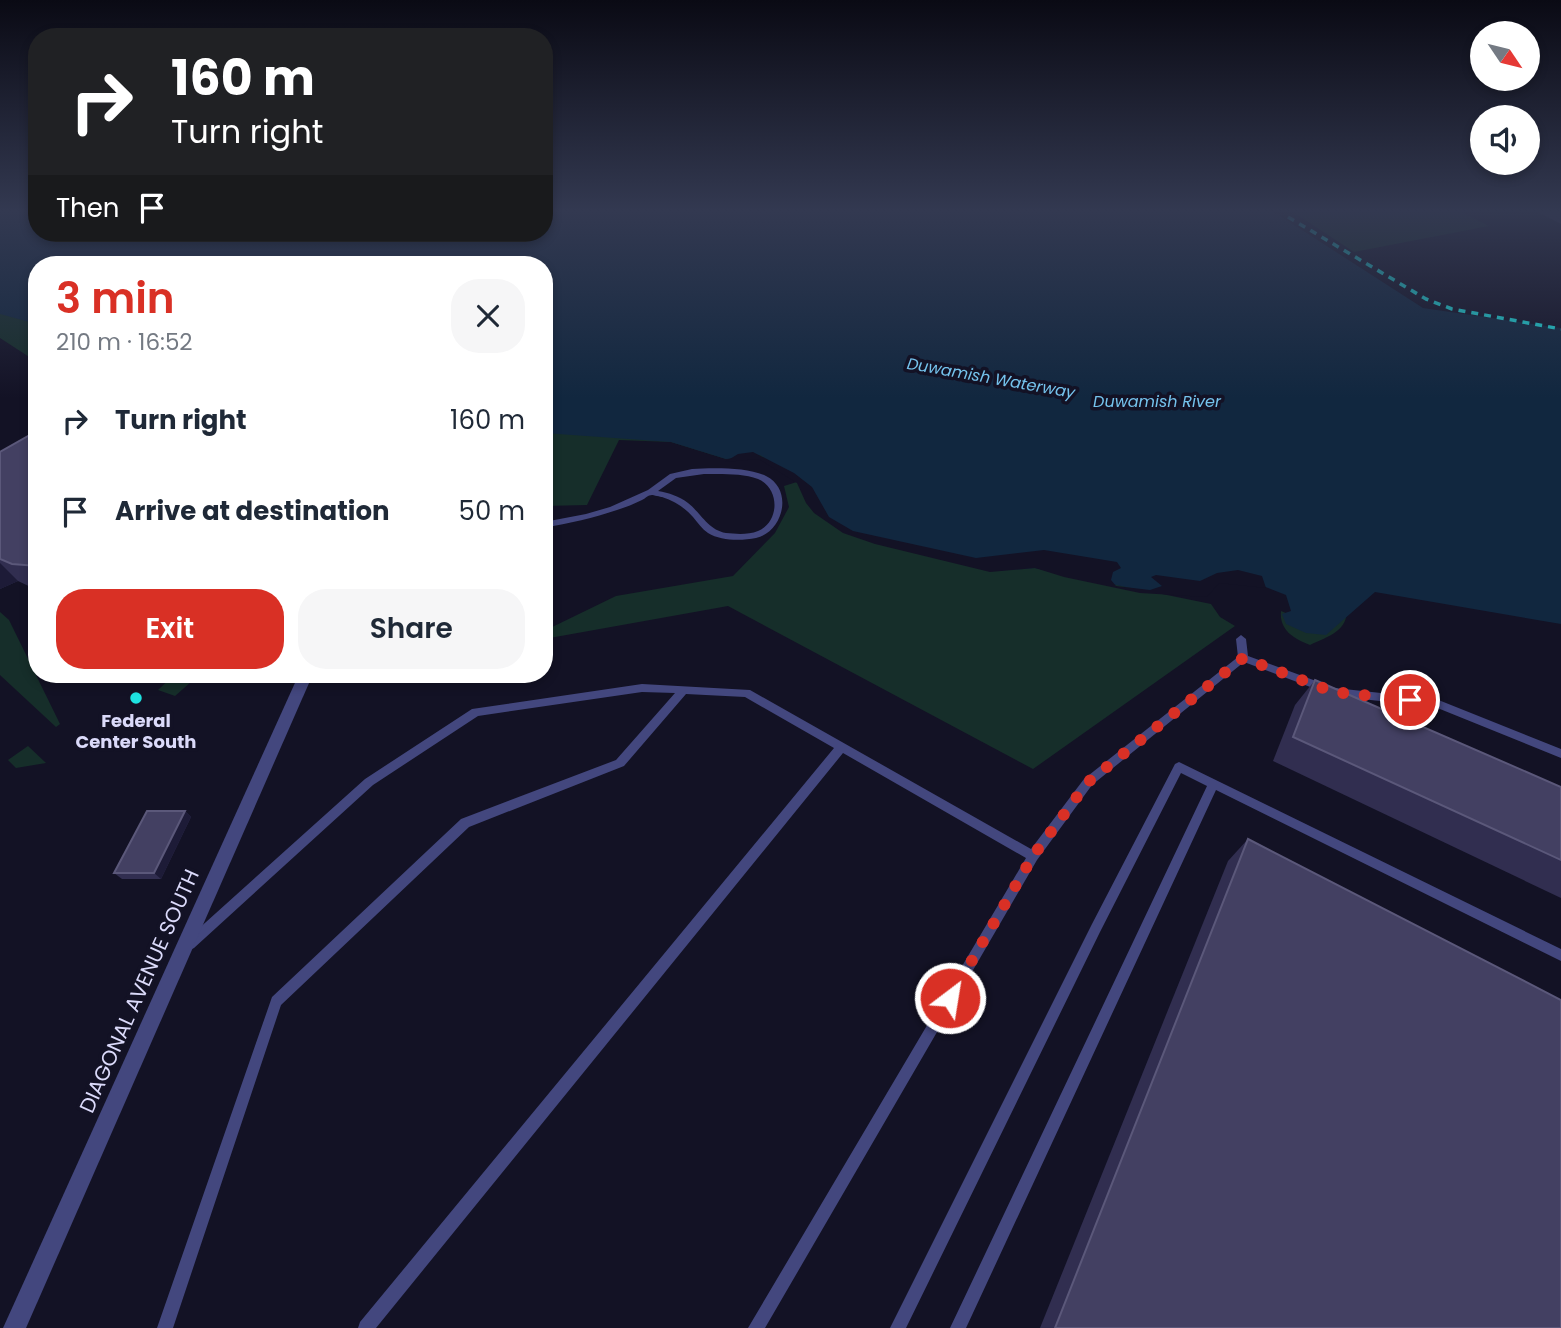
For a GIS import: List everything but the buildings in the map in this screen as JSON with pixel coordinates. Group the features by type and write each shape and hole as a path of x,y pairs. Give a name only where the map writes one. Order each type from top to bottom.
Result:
{"street":[{"name":"DIAGONAL AVENUE SOUTH","path":"14,1328 302,683"}],"lane":[{"path":"553,523 587,517 652,492 674,475 684,473 745,474 764,478 775,489 779,504 775,519 764,532 744,537 719,535 703,527 690,509 667,495 652,492"},
{"path":"1241,639 1243,658"},
{"path":"1243,658 1334,692 1436,703 1561,754"},
{"path":"756,1328 1033,856 1088,782 1243,658"},
{"path":"182,951 369,782 476,712 642,688 747,693 1033,856"},
{"path":"165,1328 276,1001 465,823 620,763 684,690"},
{"path":"366,1328 841,747"},
{"path":"898,1328 1096,928 1179,767 1561,955"},
{"path":"958,1328 1213,784"}],"green space":[{"path":"0,286 28,293 28,356 0,338"},
{"path":"553,372 698,395 811,487 753,452 726,459 671,442 619,440 587,505 553,506"},
{"path":"800,481 1035,568 1211,604 1220,617 1235,626 1033,769 728,606 553,637 553,627 616,596 733,576 775,533 789,507 784,486"},
{"path":"1347,608 1344,622 1336,632 1310,645 1289,633 1281,618 1281,611 1293,616"},
{"path":"0,612 9,620 28,659 28,683 40,683 60,724 56,727 0,675"},
{"path":"165,683 190,683 175,696 158,690"},
{"path":"28,746 46,763 16,768 8,760"}],"water":[{"name":"Duwamish River","path":"0,274 28,274 28,322 0,314"},
{"name":"Duwamish River","path":"553,274 1370,274 1423,308 1561,328 1561,624 1375,592 1326,635 1306,633 1286,624 1282,614 1291,611 1286,595 1263,586 1218,579 1207,593 1140,590 1035,568 994,571 845,530 811,506 800,481 760,455 726,459 671,442 553,434"}],"pier":[{"path":"753,452 794,473 812,487 829,517 853,531 976,558 1044,550 1117,562 1121,568 1113,572 1111,580 1116,586 1150,590 1162,586 1151,577 1156,575 1200,581 1217,573 1238,570 1262,576 1266,588 1219,583 1207,597 1140,593 1035,568 990,572 875,544 843,533 814,513 797,483 759,459 725,462 738,454"}],"railway":[{"path":"1384,274 1426,299 1452,309 1561,329"}],"place":[{"name":"Federal Center South","path":"136,698"}],"route":[{"path":"950,998 1033,856 1088,782 1243,658 1334,692 1410,700"}],"water label":[{"name":"Duwamish Waterway","path":"991,378"}]}
